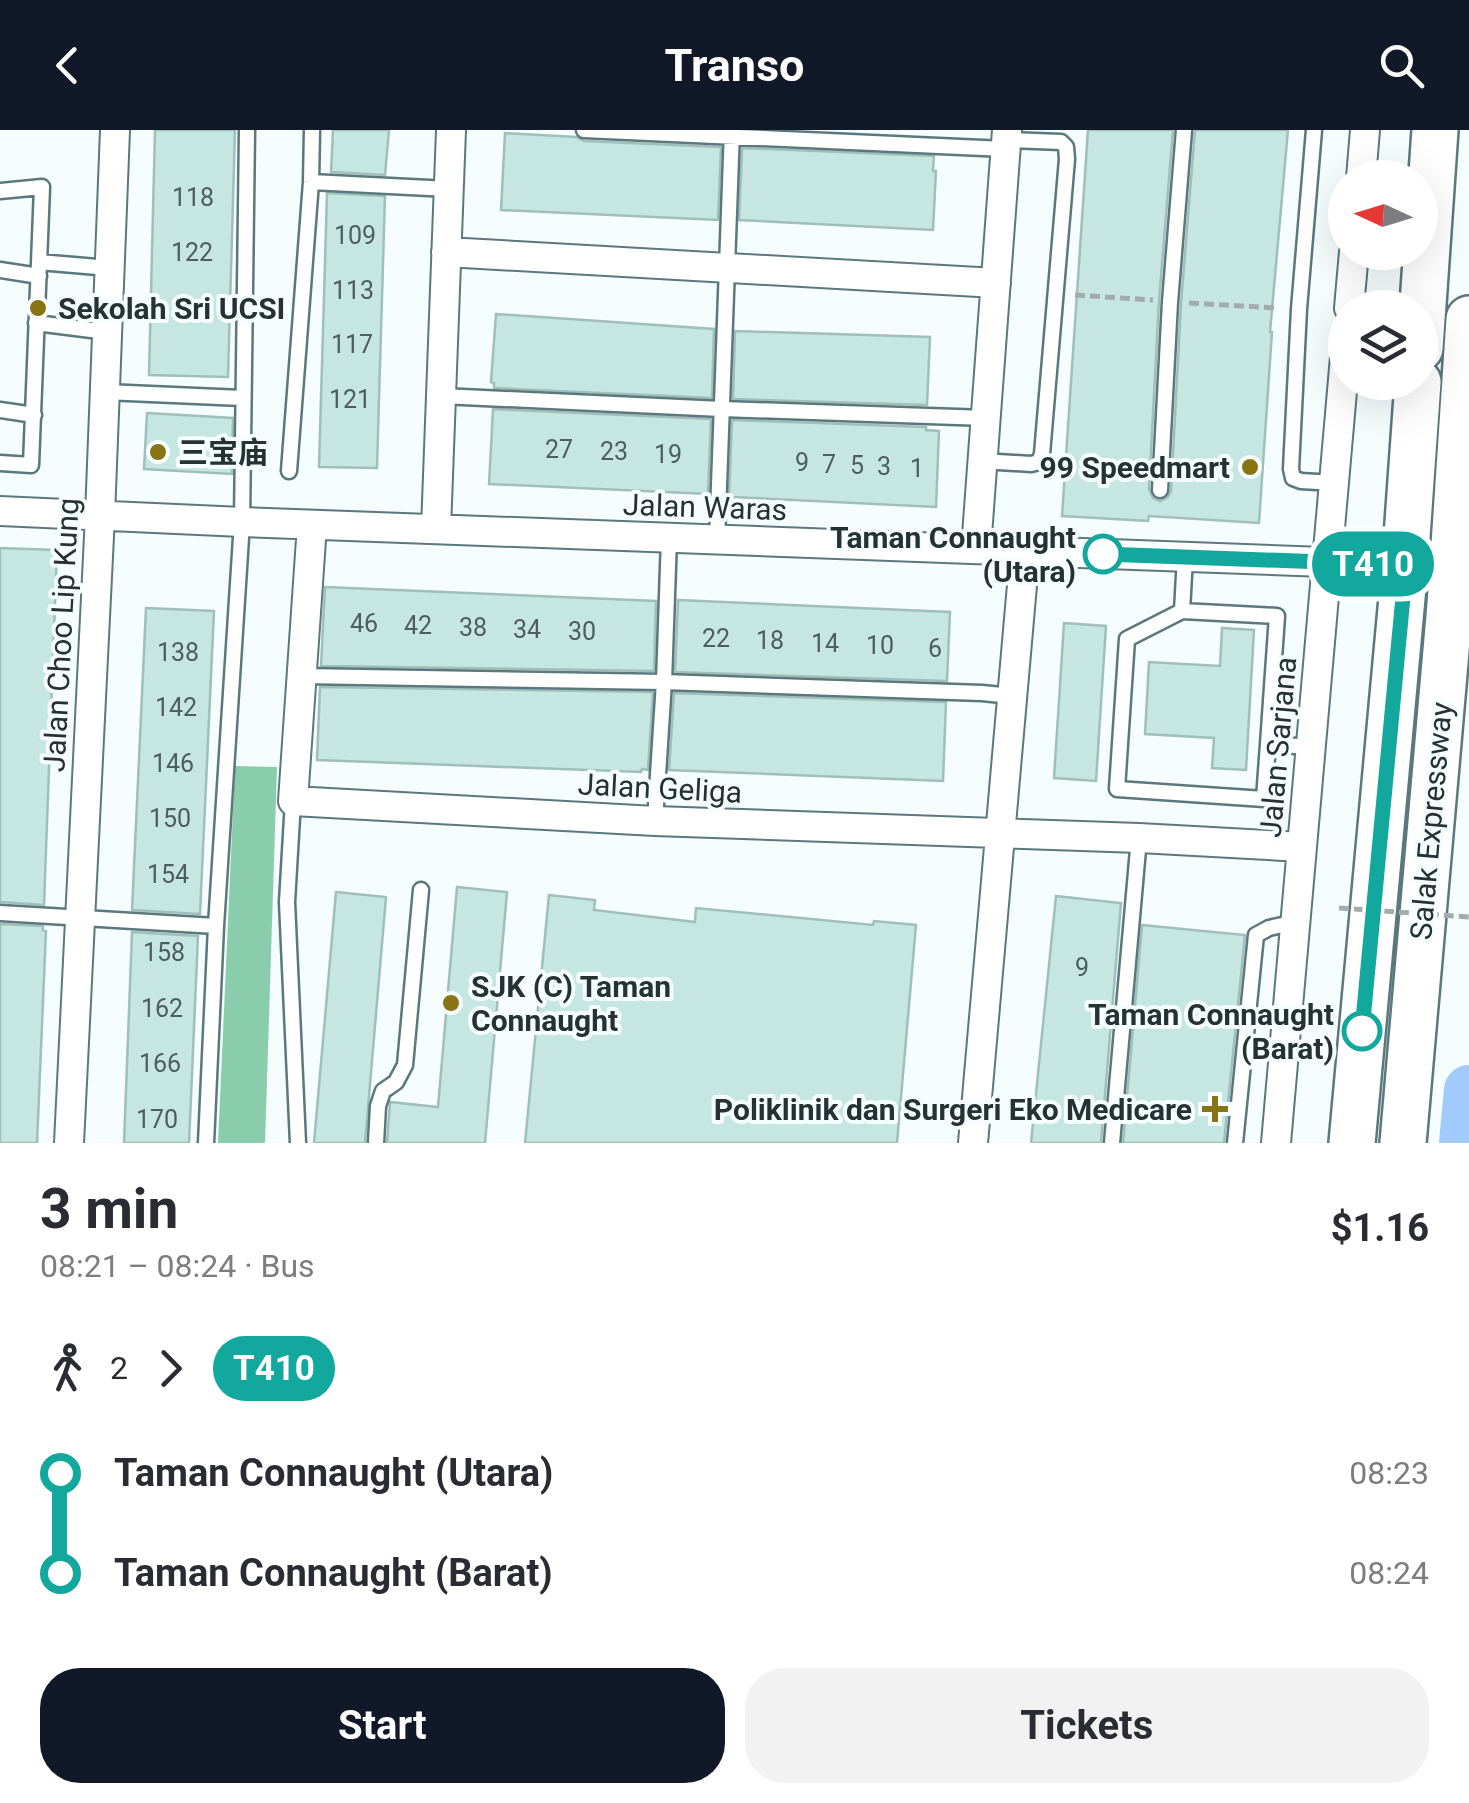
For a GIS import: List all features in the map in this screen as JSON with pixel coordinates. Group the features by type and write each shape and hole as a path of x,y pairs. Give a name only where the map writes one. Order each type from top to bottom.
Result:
{"highway":[{"path":"1424,290 1435,130"},
{"name":"Salak Expressway","path":"1403,1143 1459,606 1469,320"},
{"name":"Salak Expressway","path":"1352,1143 1406,565 1417,400"}],"street":[{"name":"Jalan Choo Lip Kung","path":"69,1143 115,130"},
{"path":"436,529 451,130"},
{"path":"1362,160 1365,130"},
{"path":"976,549 1006,140"},
{"path":"446,252 996,282"},
{"name":"Jalan Sarjana","path":"1276,1143 1341,400"},
{"name":"Jalan Waras","path":"0,511 1406,565"},
{"path":"293,801 312,524"},
{"path":"972,1143 1025,551"},
{"name":"Jalan Geliga","path":"293,801 655,821 1302,847"}],"lane":[{"path":"206,1143 242,522 246,130"},
{"path":"288,471 312,130"},
{"path":"584,130 1061,142 1068,159 1042,454 1038,462 1031,464 982,461"},
{"path":"1160,490 1184,130"},
{"path":"1314,130 1291,469 1293,478 1301,481 1334,483"},
{"path":"717,540 732,133"},
{"path":"310,182 449,190"},
{"path":"0,191 42,187 31,466 0,463"},
{"path":"0,270 109,268"},
{"path":"36,324 107,332"},
{"path":"104,392 242,398"},
{"path":"441,396 986,418"},
{"path":"0,410 34,415"},
{"path":"655,821 669,538"},
{"path":"1182,611 1185,557"},
{"path":"1182,611 1277,616 1264,800 1117,789 1127,639 1182,611"},
{"path":"302,676 664,682 1012,696"},
{"path":"1268,744 1311,747"},
{"path":"293,801 287,902 298,1143"},
{"path":"1112,1143 1138,838"},
{"path":"376,1143 383,1091 396,1082 405,1066 421,890"},
{"path":"0,914 216,926"},
{"path":"1235,1143 1256,935 1296,922"}],"path":[{"path":"1340,908 1469,917"}],"green space":[{"path":"235,766 277,767 265,1143 218,1143"}],"building":[{"path":"155,130 235,130 228,377 149,375"},
{"path":"333,130 389,130 385,175 331,172"},
{"path":"1088,130 1173,130 1149,489 1153,498 1160,501 1171,491 1195,130 1288,130 1270,332 1259,523 1149,516 1148,521 1062,516"},
{"path":"505,133 721,147 718,220 501,210"},
{"path":"742,148 934,156 933,230 739,220"},
{"path":"327,193 385,196 377,468 319,467"},
{"path":"496,314 714,329 712,398 494,388 491,382"},
{"path":"735,331 930,337 927,405 733,399"},
{"path":"493,409 711,419 708,494 489,484"},
{"path":"147,413 233,418 232,474 144,469"},
{"path":"732,420 926,427 939,431 936,507 732,497"},
{"path":"0,548 57,550 44,905 0,902"},
{"path":"325,587 656,601 654,671 321,666"},
{"path":"678,600 950,612 947,681 675,672"},
{"path":"146,608 214,611 200,914 132,910"},
{"path":"1064,623 1106,626 1096,781 1054,778"},
{"path":"1222,628 1254,630 1246,770 1212,768 1214,738 1145,734 1149,662 1220,666"},
{"path":"320,687 653,692 648,770 317,760"},
{"path":"674,693 946,702 943,781 669,770"},
{"path":"457,887 507,892 485,1143 387,1143 390,1102 438,1107"},
{"path":"336,892 386,897 365,1143 314,1143"},
{"path":"549,895 595,900 594,910 695,922 696,908 873,925 874,921 916,925 897,1143 525,1143"},
{"path":"1056,896 1121,903 1101,1143 1031,1143"},
{"path":"0,924 43,926 46,931 37,1143 0,1143"},
{"path":"1142,925 1245,935 1224,1143 1123,1143"},
{"path":"132,932 198,936 189,1143 124,1143"}],"waterway":[{"path":"1464,1143 1469,1090"}],"bus line":[{"name":"T410","path":"1103,554 1406,565 1362,1031"}],"place":[{"name":"Sekolah Sri UCSI","path":"38,308"},
{"name":"三宝庙","path":"158,452"},
{"name":"99 Speedmart","path":"1250,467"},
{"name":"Taman Connaught (Utara)","path":"1103,554"},
{"name":"SJK (C) Taman Connaught","path":"451,1003"},
{"name":"Taman Connaught (Barat)","path":"1362,1031"},
{"name":"Poliklinik dan Surgeri Eko Medicare","path":"1215,1109"}]}
